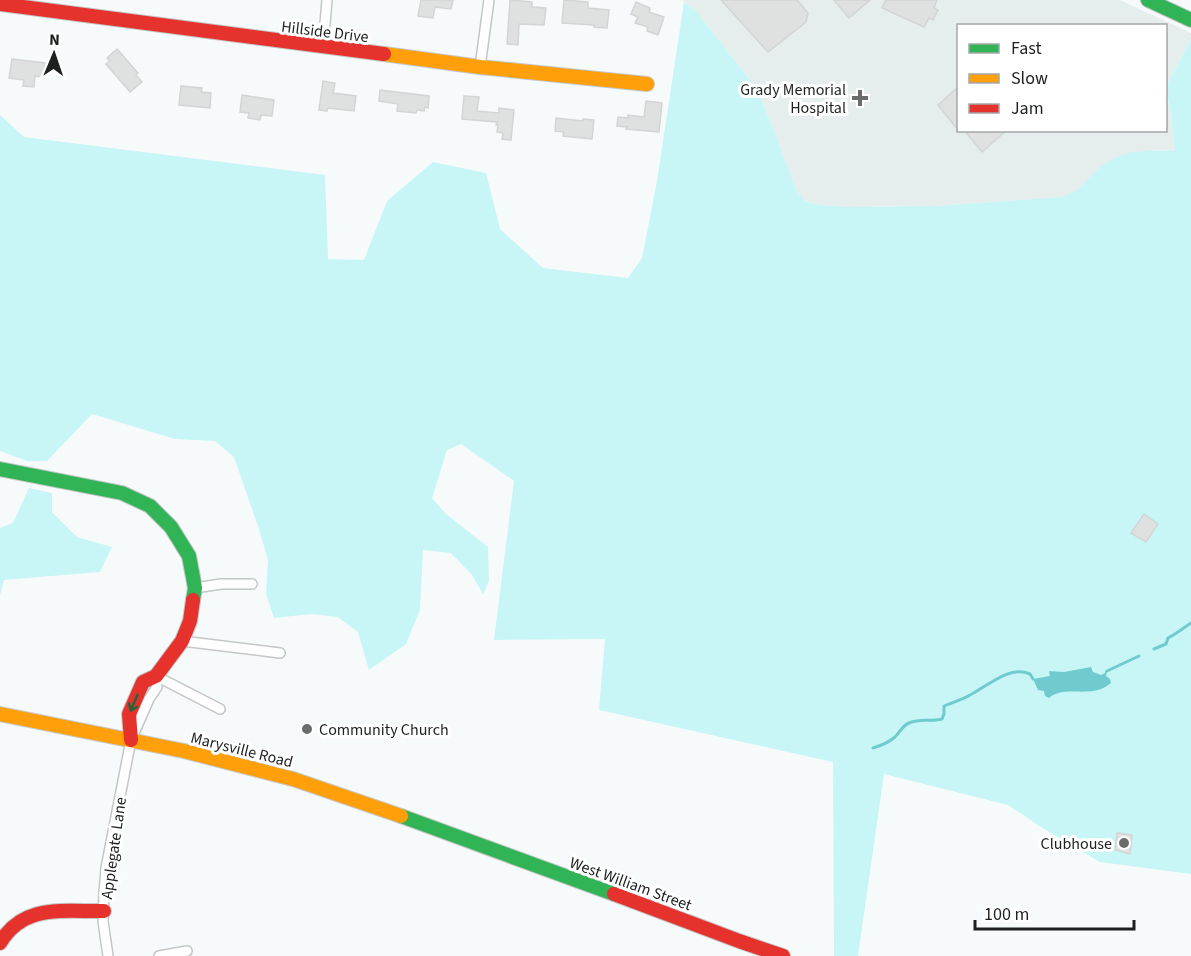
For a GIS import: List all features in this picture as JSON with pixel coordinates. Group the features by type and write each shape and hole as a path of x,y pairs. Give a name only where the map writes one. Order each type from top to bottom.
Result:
{"main road":[{"path":"1148,0 1191,20"},
{"name":"Hillside Drive","path":"0,4 323,48 647,84"},
{"path":"0,470 122,493 150,506 171,527 189,556 195,588 190,621 182,641 156,676 143,682 129,714 130,740"},
{"name":"Marysville Road","path":"0,714 209,756 293,779 469,840"},
{"name":"West William Street","path":"469,840 783,956"},
{"path":"0,943 16,924 42,912 104,911"}],"street":[{"path":"323,48 327,0"},
{"path":"480,67 489,0"},
{"path":"195,588 221,584 252,584"},
{"path":"182,641 280,652"},
{"path":"156,676 220,709"},
{"name":"Applegate Lane","path":"108,956 104,921 106,868 130,740"},
{"path":"159,956 187,951"}],"shaded area":[{"name":"Grady Memorial Hospital","path":"682,0 1120,0 1191,33 1191,39 1167,85 1167,24 957,24 957,132 1167,132 1167,94 1175,151 1152,150 1085,183 1072,194 1062,197 936,206 848,207 819,205 805,201 797,191 758,90 696,11"},
{"path":"684,2 696,11 758,90 797,191 805,201 819,205 936,206 1062,197 1076,190 1113,158 1130,153 1175,151 1167,85 1191,39 1191,874 1100,862 1008,805 884,774 858,956 834,956 833,762 599,710 605,639 494,640 514,481 461,444 447,450 432,498 446,514 488,547 489,581 483,594 472,575 451,553 423,550 420,610 406,644 369,670 358,632 338,617 311,614 274,618 266,594 268,560 259,529 234,457 215,441 175,439 92,414 47,461 27,461 0,451 0,115 24,137 325,175 328,259 364,260 387,201 433,162 486,173 500,229 543,268 628,278 642,258 657,181"},
{"path":"29,488 52,493 52,512 77,537 112,547 100,572 4,580 0,595 0,528 13,523"}],"water":[{"path":"1091,667 1093,672 1101,675 1107,671 1106,676 1111,683 1096,691 1063,692 1049,698 1045,696 1044,691 1038,690 1033,679 1050,676 1049,671 1064,672"}],"building":[{"path":"421,0 453,0 451,9 435,7 433,18 418,16"},
{"path":"510,0 532,2 532,7 546,8 544,25 519,24 518,45 507,44"},
{"path":"564,0 588,2 588,8 609,10 607,28 562,23"},
{"path":"721,0 797,0 808,13 806,22 768,52"},
{"path":"834,0 870,0 849,18"},
{"path":"886,0 937,0 934,8 938,10 933,20 929,18 924,27 882,8"},
{"path":"636,2 650,8 649,12 664,17 658,35 647,31 648,27 635,23 638,17 631,14"},
{"path":"117,49 138,73 136,75 142,82 130,92 106,64 110,61 107,58"},
{"path":"12,59 45,63 43,77 35,76 34,87 23,86 24,80 9,78"},
{"path":"323,81 335,83 333,93 356,96 354,111 328,108 327,111 319,110"},
{"path":"181,86 202,88 201,92 211,93 210,108 179,105"},
{"path":"957,88 957,129 938,105"},
{"path":"380,90 429,96 428,108 425,107 424,111 417,110 416,113 397,111 398,104 379,101"},
{"path":"242,95 274,100 272,116 261,115 260,120 248,118 249,113 240,112"},
{"path":"464,96 479,97 477,111 499,113 499,108 514,110 511,140 502,139 503,133 497,132 497,122 462,119"},
{"path":"646,101 662,103 659,132 617,126 618,117 628,118 628,115 644,117"},
{"path":"556,118 594,120 592,139 563,136 564,132 555,131"},
{"path":"966,132 1005,132 982,152"},
{"path":"1144,514 1158,524 1146,542 1131,533"},
{"name":"Clubhouse","path":"1117,833 1132,835 1130,854 1115,850"}],"waterway":[{"path":"1154,649 1166,644 1168,638 1191,623"},
{"path":"1107,671 1139,656"},
{"path":"873,748 893,739 909,723 942,719 944,706 967,697 1007,674 1022,672 1030,674 1033,679"}],"traffic: fast":[{"path":"1148,0 1191,20"},
{"path":"0,469 122,493 150,506 171,527 189,556 195,588 193,600"},
{"path":"401,816 614,894"}],"traffic: slow":[{"path":"384,54 480,67 647,84"},
{"path":"0,714 184,751 293,779 401,816"}],"traffic: jam":[{"path":"0,4 384,54"},
{"path":"131,740 129,714 143,682 156,676 182,641 190,621 193,600"},
{"path":"614,894 783,956"},
{"path":"0,943 10,930 21,921 33,916 60,911 104,911"}],"place":[{"name":"Grady Memorial Hospital","path":"860,98"},
{"name":"Community Church","path":"307,729"},
{"name":"Clubhouse","path":"1124,843"}]}
